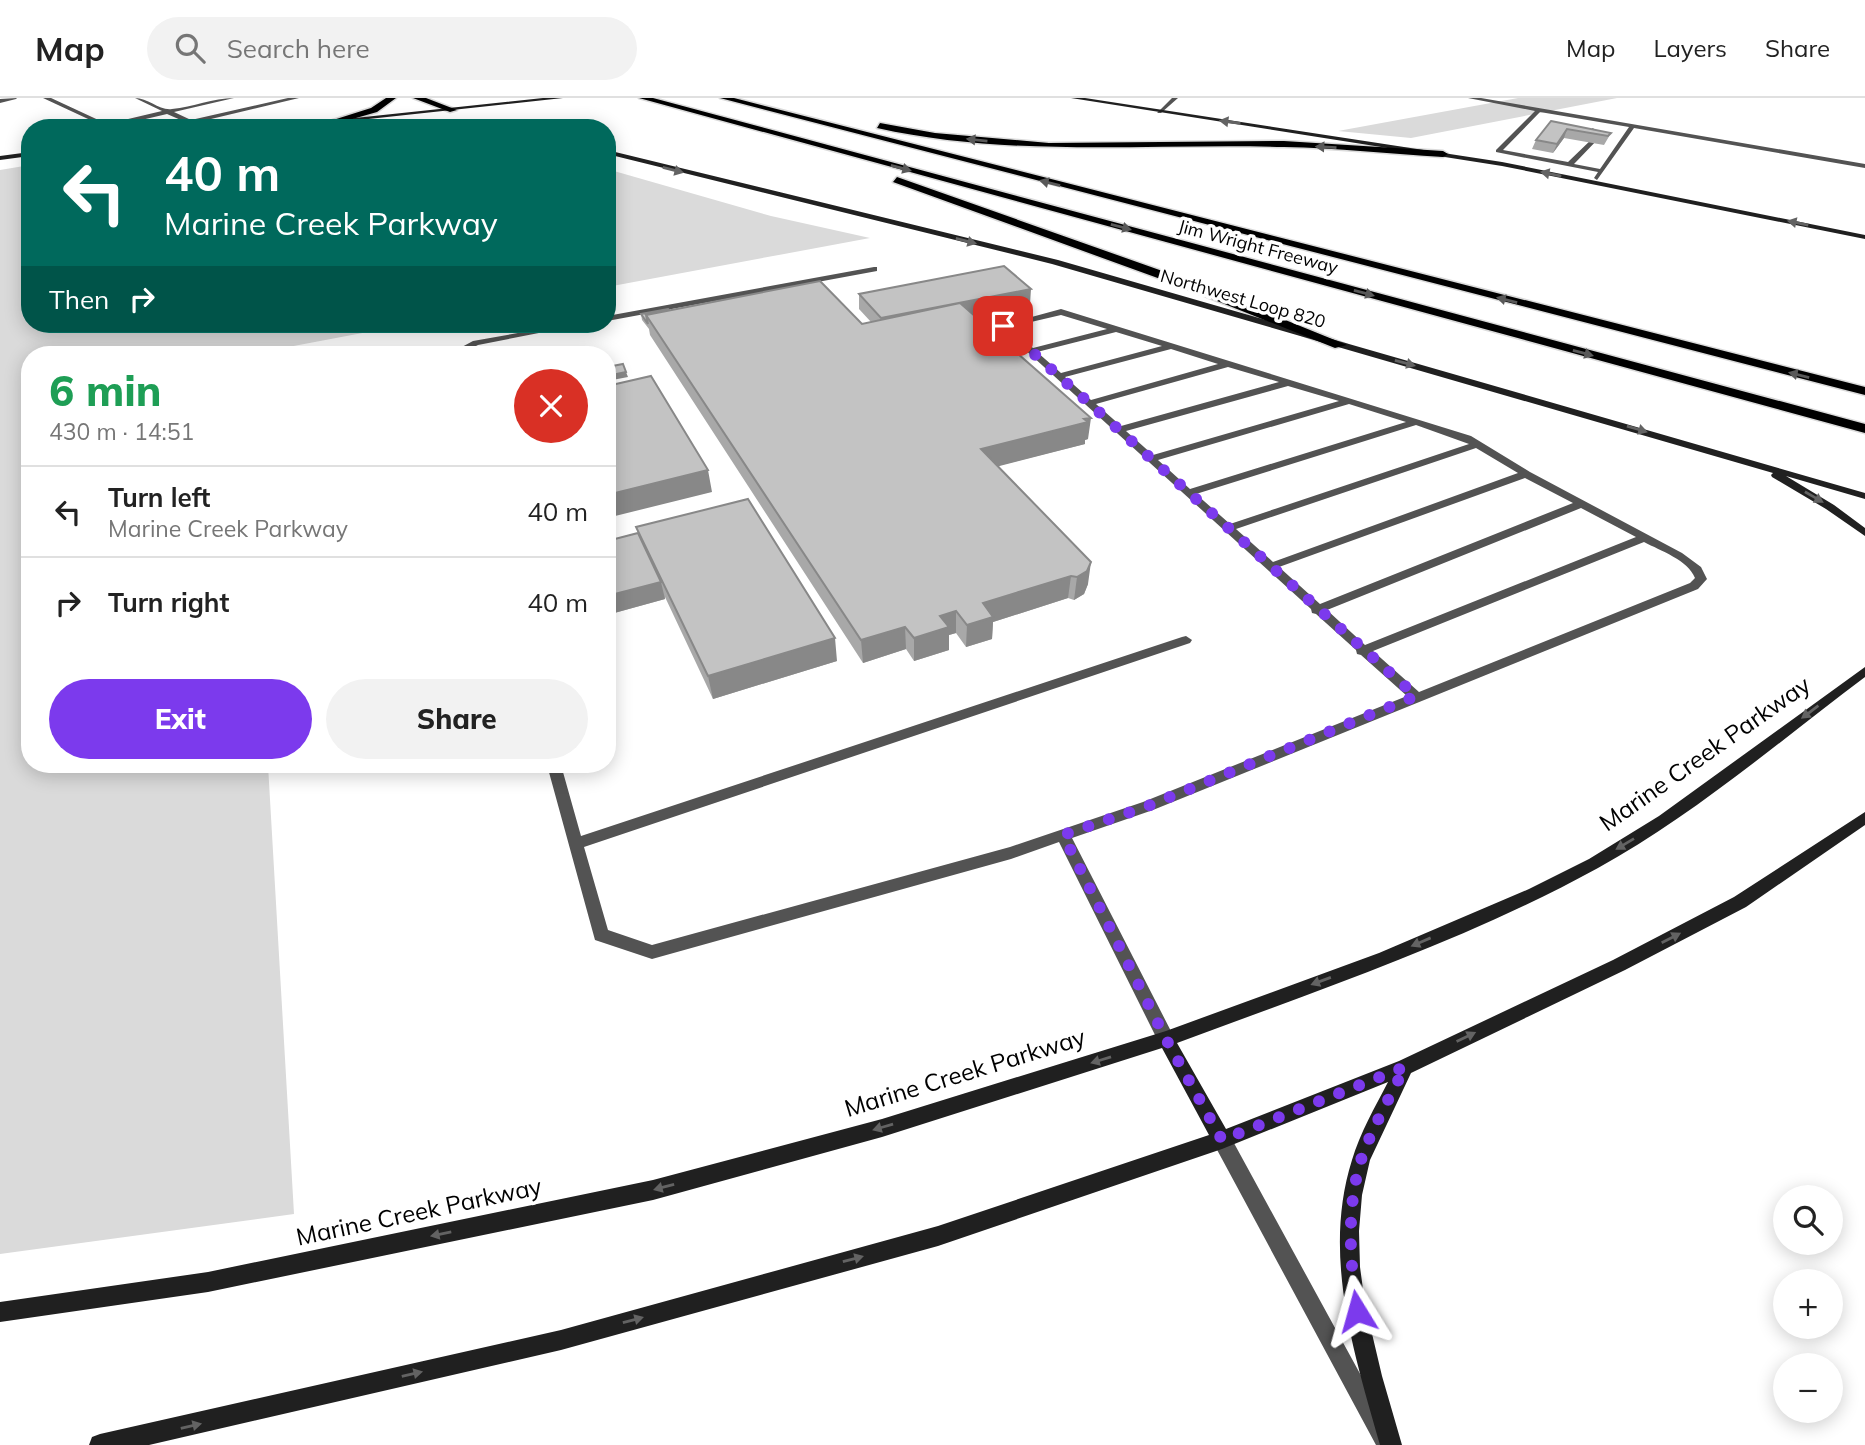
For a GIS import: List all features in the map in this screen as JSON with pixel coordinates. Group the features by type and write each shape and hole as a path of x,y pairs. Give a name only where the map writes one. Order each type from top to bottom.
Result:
{"highway":[{"path":"342,119 374,110 393,98"},
{"path":"417,98 453,110"},
{"name":"Jim Wright Freeway","path":"643,98 1865,429"},
{"name":"Jim Wright Freeway","path":"724,98 1865,391"},
{"path":"749,98 935,136 1036,145 1132,148 1284,145 1443,154"},
{"path":"693,111 752,136 845,162 1059,237 1340,345"}],"main road":[{"path":"358,119 560,98"},
{"path":"1074,98 1443,154 1865,237"},
{"path":"453,110 483,119"},
{"path":"396,119 429,113"},
{"name":"Northwest Loop 820","path":"616,154 1055,262 1865,496"},
{"path":"0,158 21,155"},
{"path":"0,165 21,162"},
{"path":"1760,465 1830,507 1865,533"},
{"name":"Marine Creek Parkway","path":"0,1312 208,1282 653,1190 883,1128 1166,1039 1385,957 1534,894 1594,863 1664,820 1865,671"},
{"path":"100,1445 561,1340 938,1236 1222,1140 1405,1067 1619,965 1740,902 1865,818"},
{"path":"1166,1039 1222,1140"},
{"path":"1390,1445 1360,1335 1350,1261 1352,1209 1361,1161 1405,1067"}],"lane":[{"path":"0,101 14,98"},
{"path":"46,98 88,119"},
{"path":"138,98 183,119"},
{"path":"192,98 206,104"},
{"path":"141,119 234,98"},
{"path":"206,119 296,98"},
{"path":"1158,112 1175,98"},
{"path":"1471,98 1865,166"},
{"path":"57,103 66,100"},
{"path":"1538,111 1498,151 1602,171"},
{"path":"1569,165 1597,137 1590,129 1601,122"},
{"path":"1594,182 1632,127"},
{"path":"1537,159 1546,148"},
{"path":"616,317 874,269"},
{"path":"556,773 601,935 652,952 1011,853 1148,806 1694,586 1701,579 1697,569 1646,537 1526,474 1467,438 1061,312 1003,326 1269,568 1416,696"},
{"path":"1031,351 1119,329"},
{"path":"470,346 531,333"},
{"path":"1059,376 1173,346"},
{"path":"1088,403 1227,364"},
{"path":"1118,430 1287,383"},
{"path":"1150,459 1347,402"},
{"path":"1187,493 1413,423"},
{"path":"1227,529 1478,444"},
{"path":"1269,568 1526,474"},
{"path":"1316,610 1584,503"},
{"path":"1362,651 1646,537"},
{"path":"576,844 1186,640"},
{"path":"1063,835 1166,1039"},
{"path":"1222,1140 1390,1445"}],"shaded area":[{"path":"1518,98 1617,98 1411,138 1338,131"},
{"path":"21,166 21,333 362,333 294,346 21,346 21,773 268,773 294,1214 0,1254 0,170"},
{"path":"616,172 771,216 870,238 616,285"}],"building":[{"path":"1551,121 1611,133 1608,136 1567,129 1557,144 1536,140"},
{"path":"1004,266 1031,289 881,318 859,294"},
{"path":"820,281 862,324 960,303 1091,418 1084,419 1088,422 981,449 1091,562 1087,571 1077,577 1071,576 983,603 993,617 967,625 956,611 940,616 949,627 914,638 905,627 861,640 646,315"},
{"path":"668,309 646,315 648,324 641,314"},
{"path":"623,364 626,372 616,374 616,365"},
{"path":"651,376 708,470 616,493 616,384"},
{"path":"748,499 835,638 708,676 636,527"},
{"path":"638,533 661,582 616,594 616,539"}],"route":[{"path":"1003,326 1316,610 1416,696 1148,806 1063,835 1166,1039 1222,1140 1405,1067 1361,1161 1352,1209 1350,1261 1357,1311"}]}
